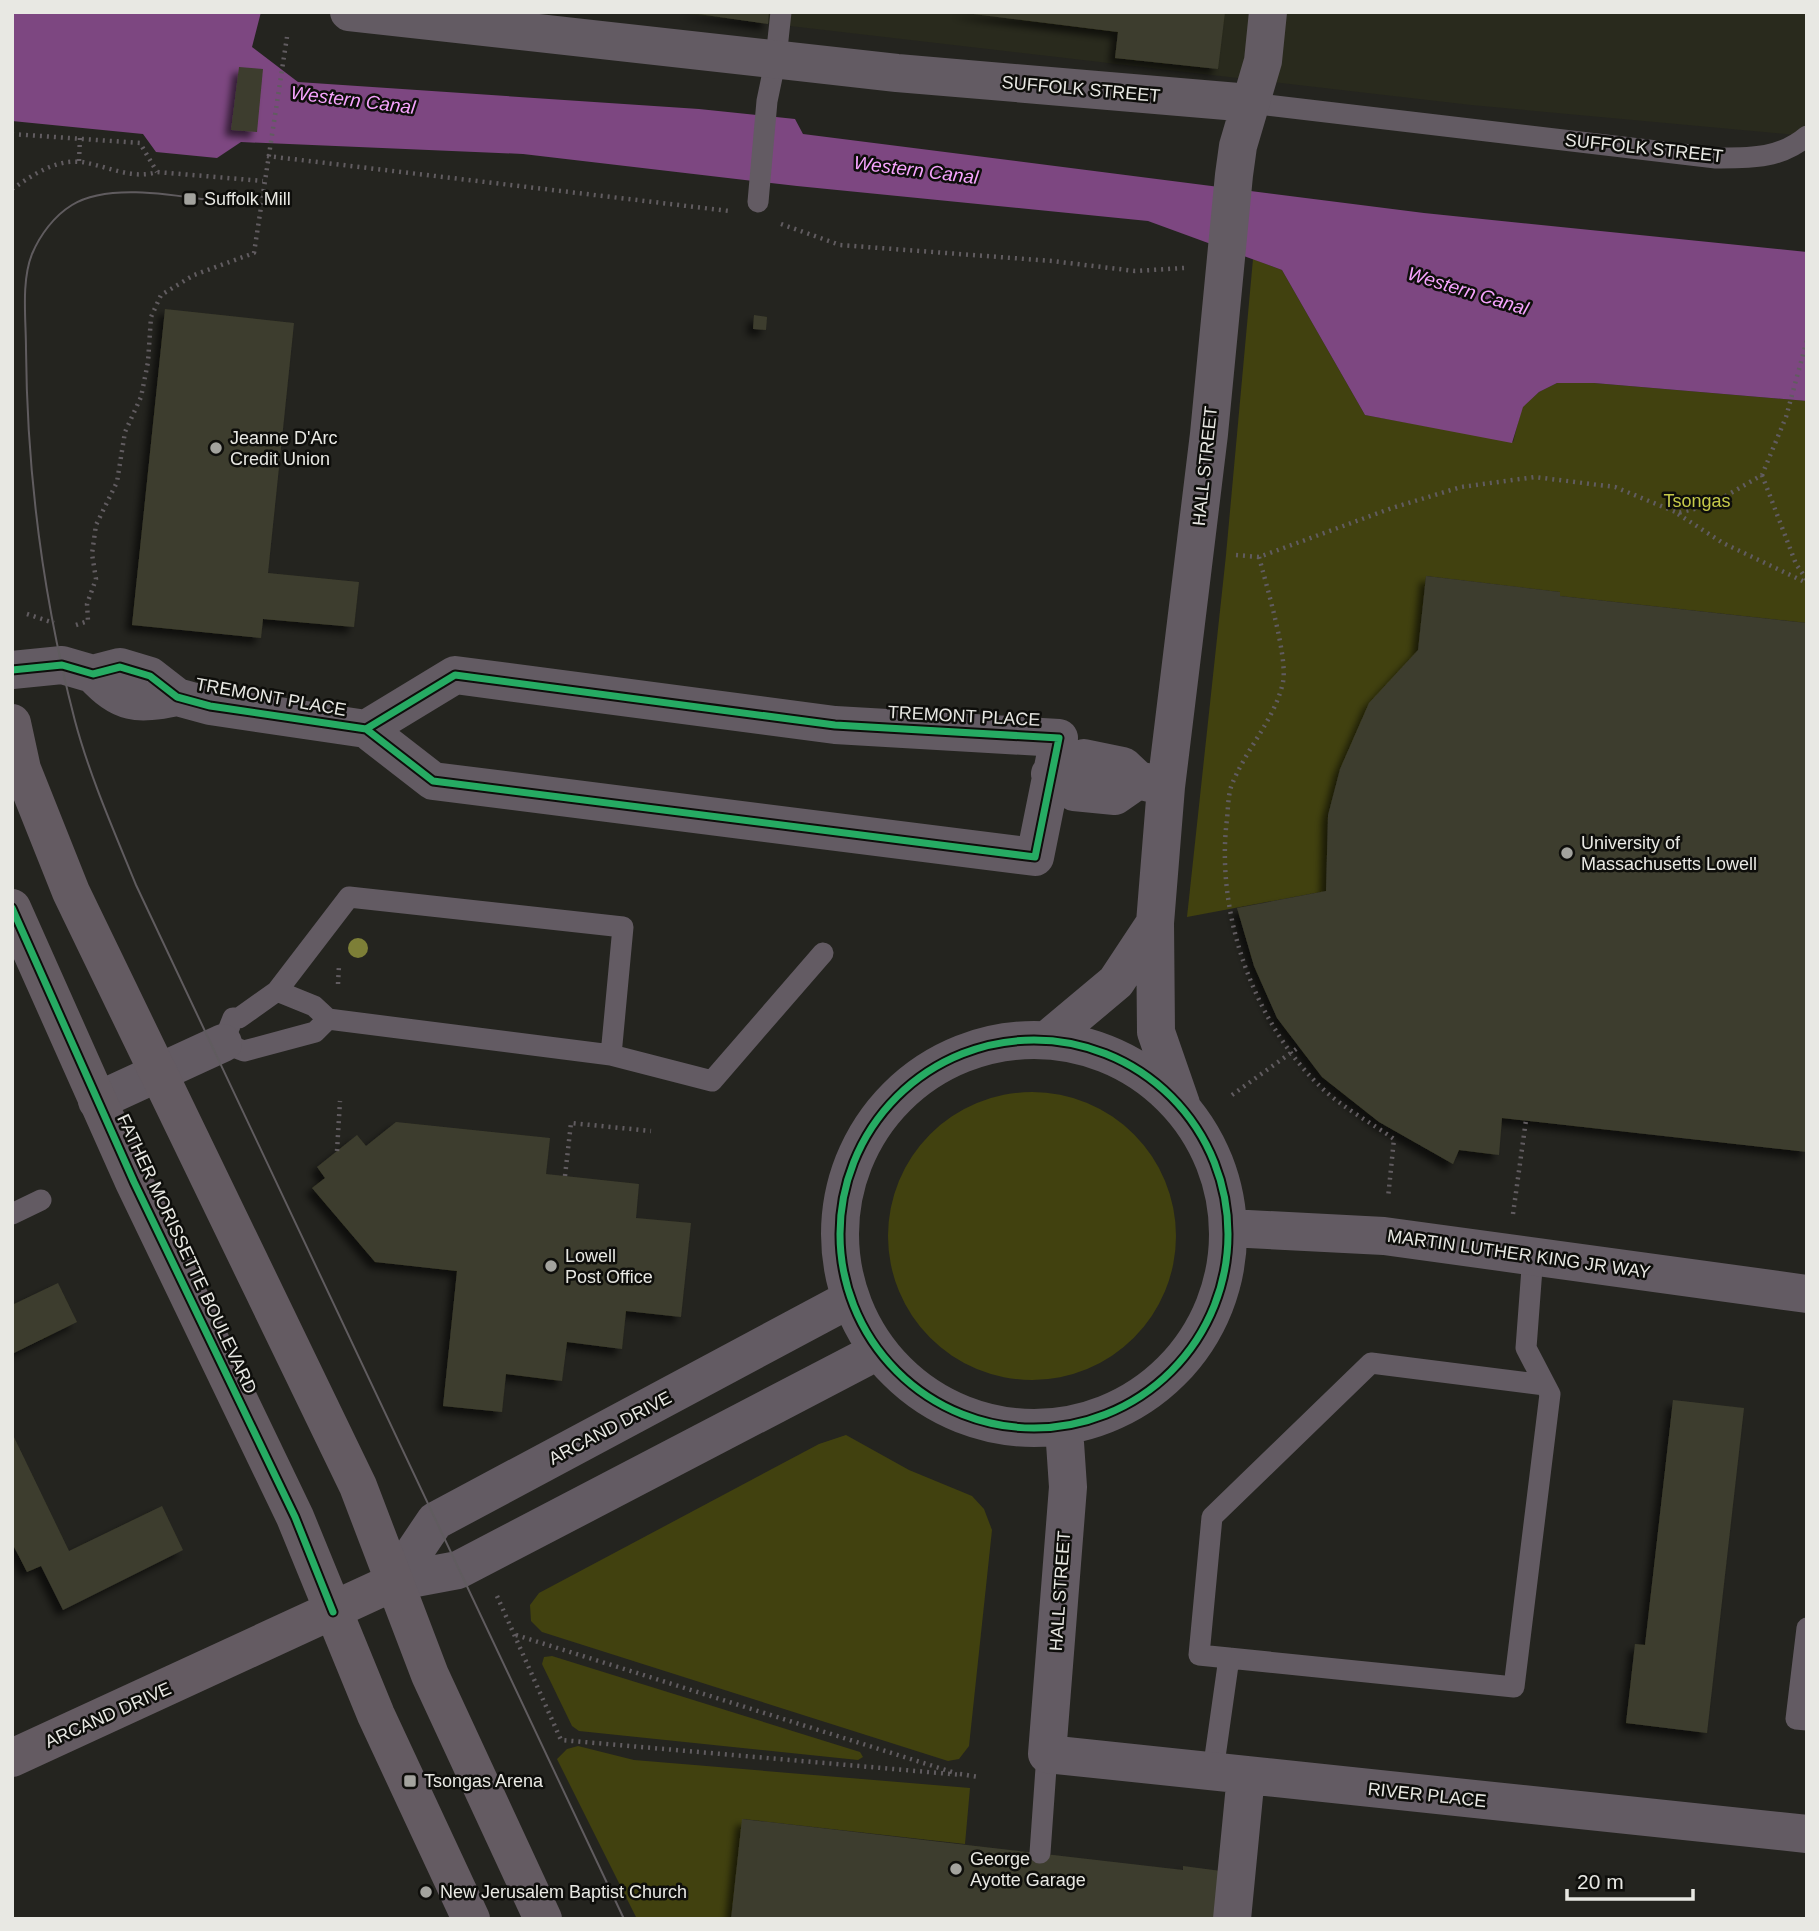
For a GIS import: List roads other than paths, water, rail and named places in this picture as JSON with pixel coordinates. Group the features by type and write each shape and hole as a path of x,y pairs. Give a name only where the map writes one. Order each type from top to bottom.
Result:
{"main road":[{"path":"12,723 22,769 71,892 160,1071 358,1486 430,1675 543,1919"},
{"name":"FATHER MORISSETTE BOULEVARD","path":"12,908 97,1101 295,1517 376,1715 471,1919"},
{"name":"ARCAND DRIVE","path":"12,1758 394,1582"}],"street":[{"name":"SUFFOLK STREET","path":"349,12 897,73 1250,103"},
{"name":"HALL STREET","path":"1183,1108 1156,1031 1152,783 1209,434 1238,146 1263,61 1268,12"},
{"name":"TREMONT PLACE","path":"12,670 62,665 93,674 120,667 150,676 177,697 210,706 366,729 433,781 1035,858 1059,738 835,724 455,674 366,729"},
{"path":"1050,774 1074,792 1115,796 1152,783"},
{"name":"HALL STREET","path":"1048,1039 1116,982 1155,923"},
{"path":"1048,1039 1108,1053 1153,1080 1183,1108 1216,1164 1229,1228 1223,1285 1201,1337 1165,1380 1118,1412 1064,1428 994,1426 929,1399 878,1352 850,1300 840,1252 840,1204 854,1158 878,1116 912,1081 953,1056 999,1041 1048,1039"},
{"path":"97,1101 223,1043"},
{"name":"MARTIN LUTHER KING JR WAY","path":"1229,1228 1335,1231 1533,1255 1807,1294"},
{"name":"ARCAND DRIVE","path":"394,1582 435,1521 850,1300"},
{"name":"ARCAND DRIVE","path":"394,1582 458,1570 878,1352"},
{"name":"HALL STREET","path":"1047,1754 1068,1488 1064,1428"},
{"name":"RIVER PLACE","path":"1047,1754 1807,1834"},
{"path":"1230,1773 1232,1919"}],"lane":[{"path":"758,202 767,101 776,58 781,12"},
{"name":"SUFFOLK STREET","path":"1250,103 1716,158 1761,158 1794,147 1807,136"},
{"path":"328,1019 315,1032 244,1051 223,1043 233,1018 239,1018 277,991 349,897 623,927 611,1055"},
{"path":"277,991 314,1006 328,1019 611,1055 712,1081 822,953"},
{"path":"12,1214 41,1200"},
{"path":"1533,1255 1526,1349 1550,1394 1514,1687 1199,1655 1212,1517 1371,1363 1545,1385"},
{"path":"1807,1628 1796,1719 1807,1720"},
{"path":"1229,1658 1230,1773"},
{"path":"1040,1853 1047,1754"}],"water":[{"name":"Western Canal","path":"12,12 261,12 252,47 298,82 699,109 795,119 803,134 1424,213 1807,252 1807,401 1594,383 1557,383 1539,392 1523,407 1512,443 1365,415 1282,270 1148,221 797,186 523,154 241,142 217,158 156,152 143,134 12,121"}],"tram line":[{"path":"244,205 156,193 110,193 89,197 59,215 43,233 32,254 26,276 25,301 30,443 39,536 64,675 88,763 136,885 624,1919"}],"place":[{"name":"Suffolk Mill","path":"190,199"},
{"name":"Jeanne D'Arc Credit Union","path":"216,448"},
{"name":"University of Massachusetts Lowell","path":"1567,853"},
{"name":"Lowell Post Office","path":"551,1266"},
{"name":"Tsongas Arena","path":"410,1781"},
{"name":"George Ayotte Garage","path":"956,1869"},
{"name":"New Jerusalem Baptist Church","path":"426,1892"}],"park label":[{"name":"Tsongas","path":"1697,501"}]}
